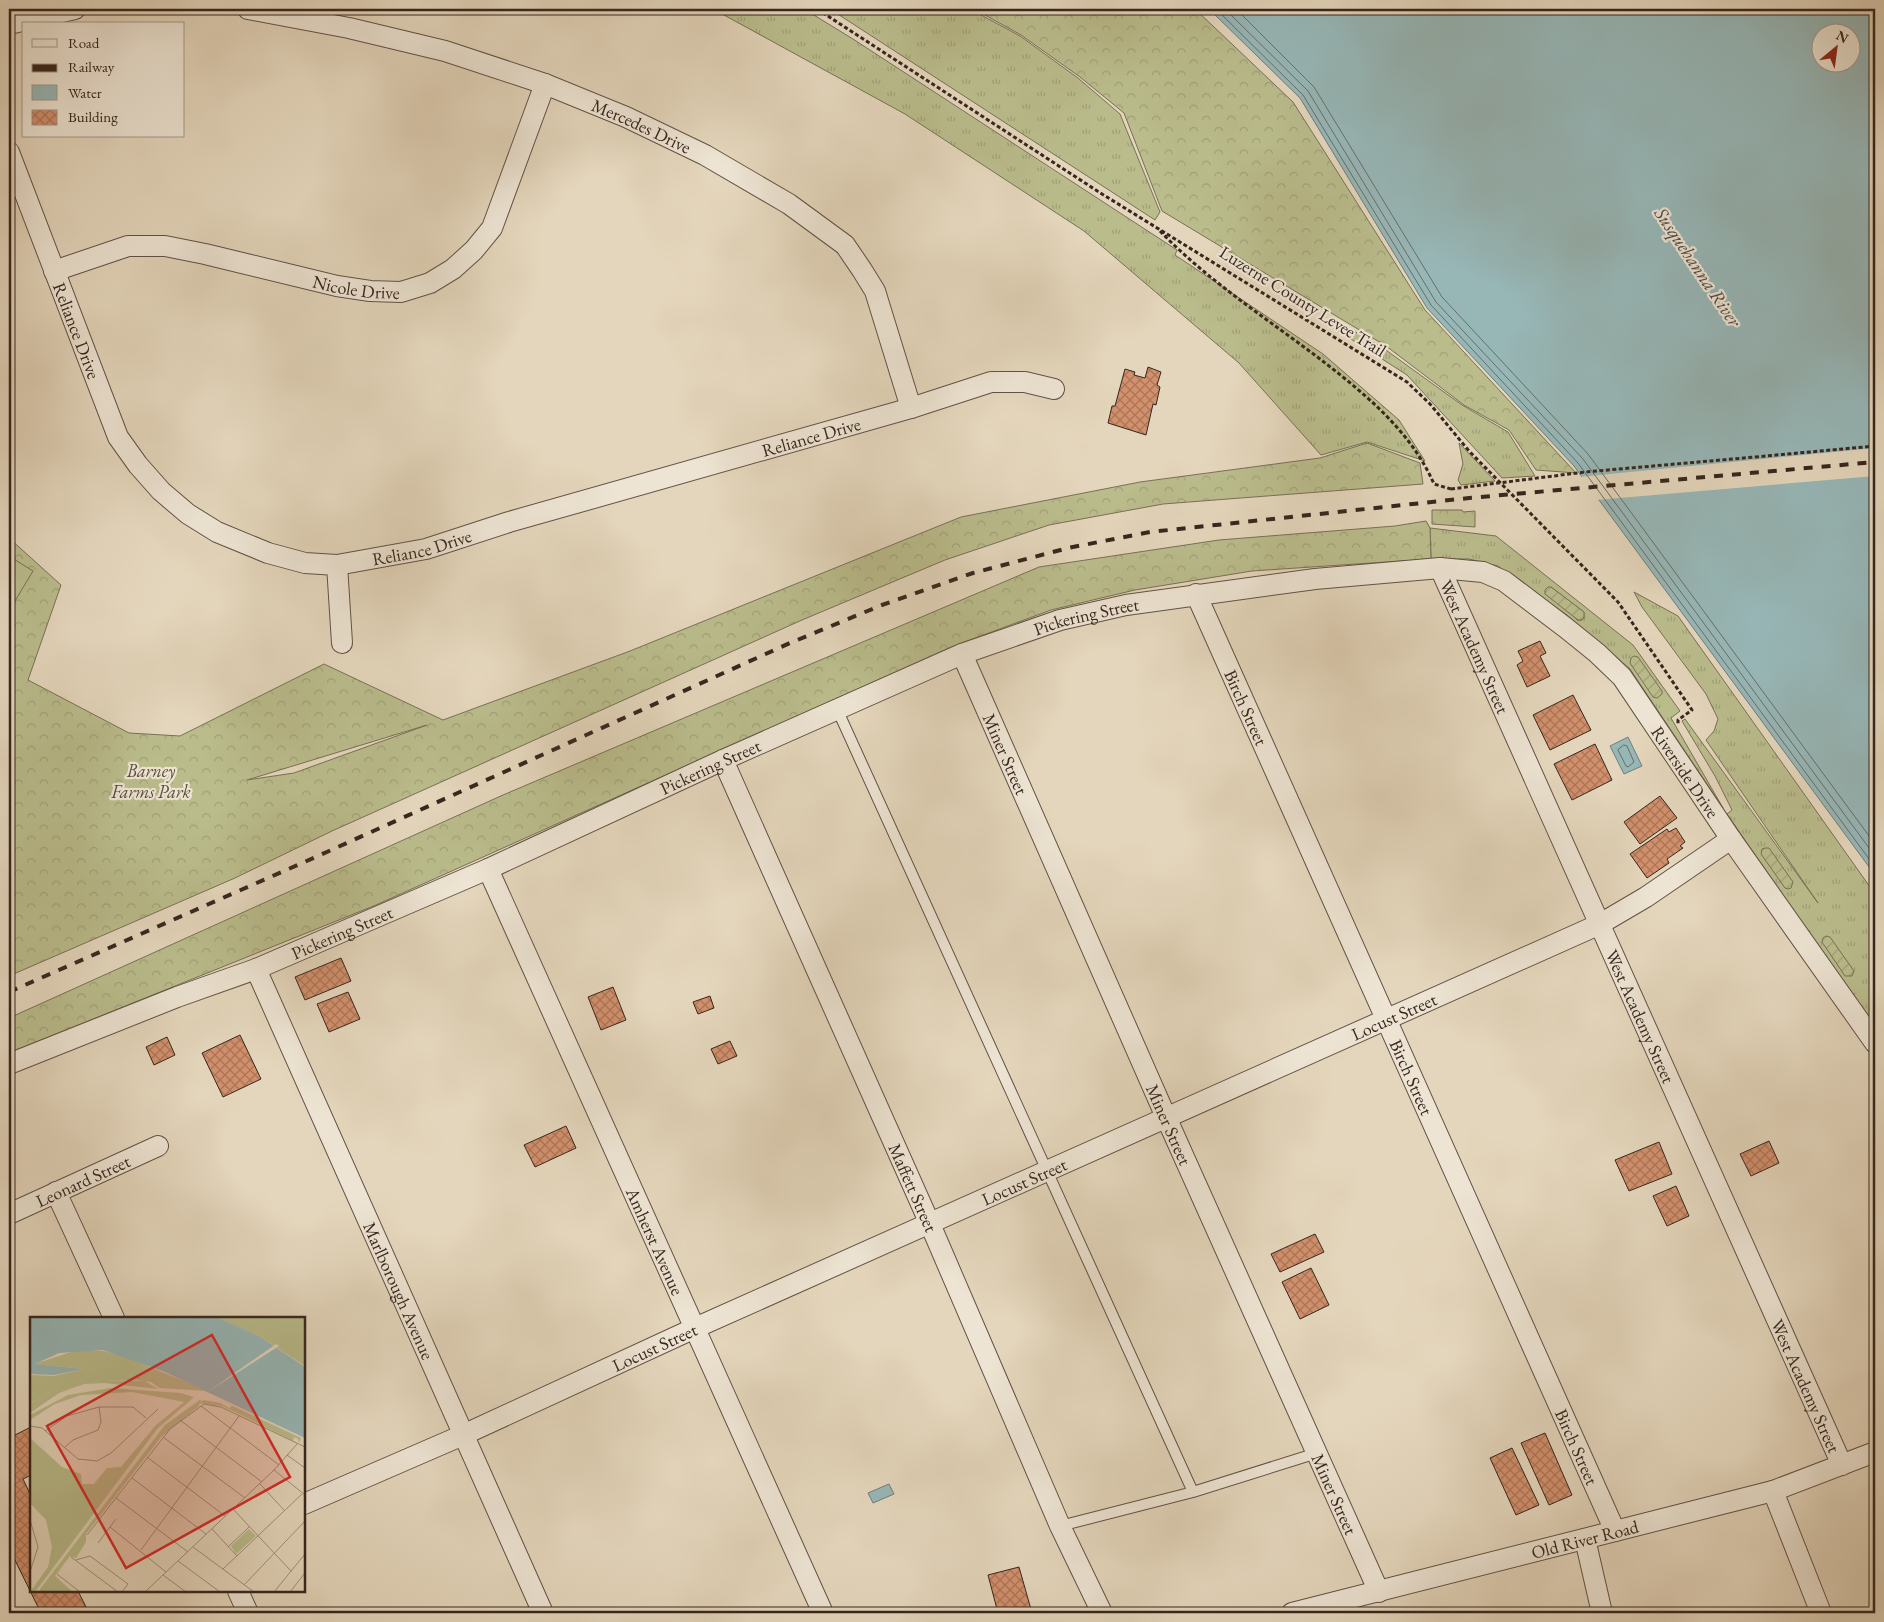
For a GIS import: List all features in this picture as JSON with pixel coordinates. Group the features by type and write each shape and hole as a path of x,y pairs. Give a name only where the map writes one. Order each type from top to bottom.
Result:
{"street":[{"path":"9,24 75,9"},
{"name":"Mercedes Drive","path":"248,9 349,28 445,51 545,84 626,117 705,155 789,204 844,245 875,291 912,408"},
{"name":"Nicole Drive","path":"54,271 128,246 165,246 337,286 370,291 401,292 430,283 460,263 474,250 492,228 545,84"},
{"name":"Reliance Drive","path":"9,152 118,437 138,465 161,491 188,514 217,532 259,550 304,563 337,565 426,549 509,522 912,408 991,382 1025,382 1054,389"},
{"path":"337,565 342,643"},
{"name":"Pickering Street","path":"9,1064 177,997 256,969 488,869 723,760 962,654 1060,620 1126,604 1196,594 1315,579 1440,568"},
{"name":"Riverside Drive","path":"1440,568 1483,572 1504,580 1597,653 1622,677 1732,839 1875,1043"},
{"name":"West Academy Street","path":"1440,568 1842,1465"},
{"name":"Birch Street","path":"1196,594 1615,1531"},
{"name":"Miner Street","path":"962,654 1166,1117 1379,1592"},
{"name":"Maffett Street","path":"723,760 930,1224 1060,1526 1102,1613"},
{"name":"Locust Street","path":"305,1504 463,1435 695,1328 1600,924 1646,897 1732,839"},
{"name":"Amherst Avenue","path":"488,869 822,1613"},
{"name":"Marlborough Avenue","path":"256,969 543,1613"},
{"name":"Leonard Street","path":"9,1214 158,1146"},
{"path":"56,1192 114,1317"},
{"name":"Old River Road","path":"1292,1613 1773,1491 1875,1452"},
{"path":"1773,1491 1821,1613"},
{"path":"1585,1539 1602,1613"},
{"path":"238,1592 248,1613"}],"lane":[{"path":"837,709 1193,1492"},
{"path":"1060,1526 1193,1492 1317,1453"}],"path":[{"name":"Luzerne County Levee Trail","path":"818,9 1102,194 1407,382 1430,404 1469,451 1618,602 1692,710"},
{"path":"1156,227 1176,248 1353,385 1392,421 1427,468 1434,484 1451,489 1585,472 1875,446"}],"green space":[{"path":"713,9 804,9 853,39 1177,250 1175,255 1323,354 1399,420 1425,461 1367,442 1321,455 1239,363 1084,231 905,114"},
{"path":"830,9 970,9 1020,36 1078,78 1120,114 1160,212 1155,220"},
{"path":"974,9 1195,9 1293,102 1425,310 1576,473 1536,470 1509,430 1464,405 1386,346 1162,211 1124,113 1080,77 1021,35"},
{"path":"1332,318 1383,348 1462,405 1508,432 1535,476 1502,478 1407,375 1329,325"},
{"name":"Barney Farms Park","path":"1367,443 1420,463 1423,484 1163,504 1049,525 945,560 802,620 332,831 235,878 9,976 9,538 61,585 28,680 129,733 180,736 324,664 443,720 630,651 961,517 1140,482 1320,458","holes":["427,725 294,773 247,780"]},
{"path":"1459,443 1495,481 1461,485 1458,480 1463,464"},
{"path":"1432,510 1475,511 1475,527 1432,524"},
{"path":"1426,521 1430,528 1431,559 1252,571 1135,590 1051,610 951,647 376,905 9,1053 9,1018 503,795 1039,567 1219,540 1395,526"},
{"path":"1430,528 1496,536 1633,645 1680,711 1671,718 1723,808 1630,669 1567,615 1498,566 1469,559 1431,559","holes":["1551,587 1584,612 1584,618 1577,620"]},
{"path":"9,556 33,571 9,611"},
{"path":"1551,587 1584,612 1584,618 1578,620 1545,594 1545,590"},
{"path":"1634,592 1678,616 1875,894 1875,1028 1727,814 1732,810 1715,776 1682,721 1685,719 1818,903 1706,740 1714,731 1718,719 1706,694 1642,607"},
{"path":"1634,656 1638,657 1662,691 1662,694 1657,698 1653,697 1630,663 1631,658"},
{"path":"1769,848 1793,882 1791,888 1785,888 1761,854 1762,849"},
{"path":"1826,936 1830,937 1854,971 1852,976 1845,976 1822,942"}],"water":[{"name":"Susquehanna River","path":"1209,9 1875,9 1875,875 1574,466 1427,308 1300,98"},
{"path":"1628,737 1642,766 1624,774 1610,746"},
{"path":"889,1484 894,1494 873,1503 868,1493"}],"pier":[{"path":"1875,448 1875,476 1596,500 1579,477"}],"building":[{"path":"1148,367 1161,372 1157,385 1160,387 1156,405 1153,404 1146,435 1108,423 1112,406 1115,406 1125,369 1135,372 1134,375 1145,378"},
{"path":"1540,641 1546,653 1540,656 1550,676 1527,687 1517,665 1523,661 1518,651"},
{"path":"1573,695 1591,730 1550,750 1533,715"},
{"path":"1595,744 1612,780 1572,800 1554,764"},
{"path":"1660,796 1677,818 1640,844 1624,822"},
{"path":"1676,828 1685,842 1680,846 1683,848 1667,859 1669,863 1647,878 1630,854 1667,829 1669,832"},
{"path":"341,958 351,981 305,1000 295,977"},
{"path":"613,987 626,1020 601,1030 588,997"},
{"path":"348,992 360,1019 329,1032 317,1004"},
{"path":"710,996 714,1008 698,1014 693,1002"},
{"path":"240,1035 261,1079 223,1097 202,1053"},
{"path":"167,1037 175,1055 154,1065 146,1047"},
{"path":"730,1041 737,1056 718,1064 711,1049"},
{"path":"566,1126 576,1148 535,1167 524,1145"},
{"path":"1769,1141 1779,1163 1751,1176 1740,1154"},
{"path":"1659,1142 1672,1174 1629,1191 1615,1160"},
{"path":"1676,1186 1689,1216 1667,1226 1653,1196"},
{"path":"1315,1234 1324,1252 1280,1272 1271,1254"},
{"path":"1311,1268 1329,1305 1300,1319 1282,1282"},
{"path":"30,1428 30,1476 23,1479 30,1494 30,1591 9,1548 9,1438"},
{"path":"1545,1433 1572,1495 1549,1505 1521,1443"},
{"path":"1512,1448 1539,1505 1516,1515 1490,1458"},
{"path":"1019,1567 1032,1613 998,1613 988,1575"},
{"path":"31,1592 78,1592 89,1613 41,1613"}],"railway":[{"path":"9,992 318,856 790,643 882,605 973,573 1068,548 1150,532 1469,498 1875,462"}]}
